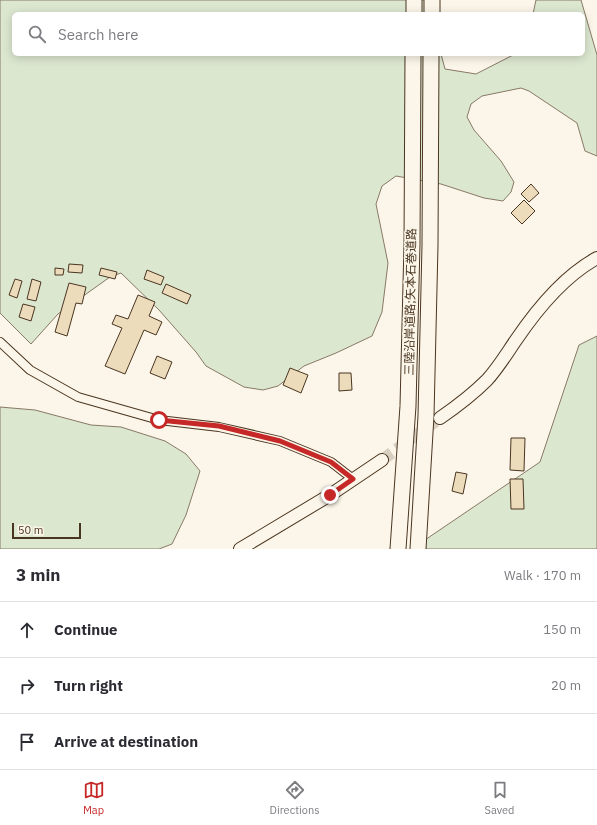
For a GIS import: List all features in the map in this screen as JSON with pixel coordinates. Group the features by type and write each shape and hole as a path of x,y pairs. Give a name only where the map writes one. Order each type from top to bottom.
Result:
{"highway":[{"path":"414,0 414,12"},
{"path":"432,0 432,12"},
{"name":"三陸沿岸道路;矢本石巻道路","path":"398,549 408,406 412,244 413,56"},
{"name":"三陸沿岸道路;矢本石巻道路","path":"418,549 426,416 430,245 431,56"}],"street":[{"path":"440,418 458,406 488,379 523,328 550,294 588,263 597,258"},
{"path":"0,342 30,370 78,397 159,420 219,426 280,441 331,462 353,479"},
{"path":"240,549 330,495 382,460"}],"green space":[{"path":"0,0 428,0 430,12 12,12 12,56 442,56 445,69 476,74 511,56 585,56 585,14 597,55 597,156 585,151 577,123 529,91 521,88 482,96 471,104 467,117 474,130 501,161 514,182 511,192 503,201 484,198 441,184 396,176 382,186 376,204 388,263 382,312 372,336 304,366 278,386 263,390 244,387 206,366 196,352 159,310 121,273 110,277 58,314 31,344 0,313"},
{"path":"536,0 581,0 584,12 533,12"},
{"path":"597,336 597,549 416,549 416,546 540,462 579,345"},
{"path":"0,407 35,410 91,425 121,427 165,441 186,454 200,471 186,515 172,544 159,549 0,549"}],"building":[{"path":"531,184 539,193 529,202 521,194"},
{"path":"524,200 535,211 522,224 511,213"},
{"path":"69,264 83,265 82,273 68,272"},
{"path":"55,268 64,269 63,275 55,275"},
{"path":"101,268 117,272 115,279 99,275"},
{"path":"147,270 164,277 161,285 144,279"},
{"path":"15,279 22,281 17,298 9,295"},
{"path":"32,279 41,282 36,301 27,299"},
{"path":"69,283 86,287 82,304 76,303 67,336 55,332"},
{"path":"166,284 191,295 187,304 162,293"},
{"path":"138,295 155,302 149,316 162,322 156,335 144,330 125,374 105,366 122,328 112,324 116,315 128,319"},
{"path":"23,304 35,307 31,321 19,317"},
{"path":"157,356 172,362 165,379 150,373"},
{"path":"290,368 308,375 301,393 283,385"},
{"path":"339,373 351,373 352,390 339,391"},
{"path":"511,438 525,438 524,471 510,470"},
{"path":"456,472 467,474 463,494 452,491"},
{"path":"510,479 523,479 524,509 511,509"}],"tunnel":[{"path":"382,460 440,418"}],"route":[{"path":"159,420 219,426 280,441 331,462 353,479 330,495"}]}
